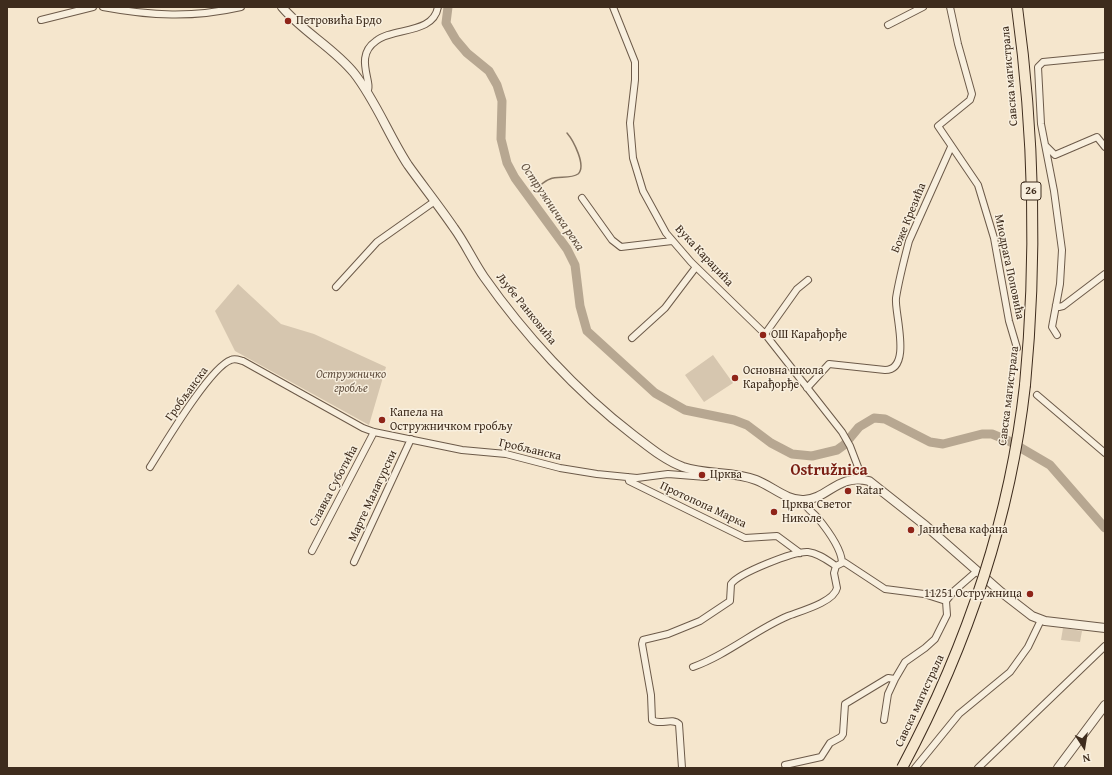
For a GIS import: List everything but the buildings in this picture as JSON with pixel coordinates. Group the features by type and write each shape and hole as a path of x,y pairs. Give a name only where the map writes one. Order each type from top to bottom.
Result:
{"main road":[{"name":"Савска магистрала","path":"902,768 950,669 981,585 1009,487 1018,442 1025,384 1032,271 1028,126 1017,7"}],"street":[{"path":"41,20 93,7"},
{"path":"103,7 181,16 220,12 241,7"},
{"name":"Љубе Ранковића","path":"282,7 302,28 350,69 367,92 408,165 456,230 491,286 536,342 584,395 620,425 669,461 690,469 751,478 792,498 802,500"},
{"path":"367,92 368,88 364,67 366,55 372,44 381,37 410,30 427,22 435,15 438,7"},
{"name":"Вука Караџића","path":"613,7 635,62 635,80 630,123 633,158 644,191 672,241 696,267 765,334 842,432 857,461 863,480"},
{"path":"888,25 923,7"},
{"name":"Миодрага Поповића","path":"950,7 958,44 972,94 970,100 938,126 978,185 994,238 1009,321 1017,348"},
{"path":"1057,335 1052,327 1060,284 1062,250 1054,191 1044,141 1037,81 1038,67 1041,62 1086,56 1105,56"},
{"path":"1044,141 1047,148 1055,155 1095,137 1100,138 1105,147"},
{"name":"Боже Крезића","path":"807,388 829,364 885,370 895,366 901,344 896,299 905,256 909,241 951,147"},
{"path":"582,198 612,240 621,246 672,241"},
{"path":"336,287 377,242 435,201"},
{"path":"632,338 665,308 696,267"},
{"path":"1056,305 1059,307 1063,306 1105,274"},
{"path":"765,334 797,289 808,280"},
{"name":"Гробљанска","path":"150,467 211,375 234,359 243,361 363,428 374,432 462,450 506,454 560,468 628,477 668,474 706,477 713,473"},
{"path":"1037,395 1105,453"},
{"name":"Славка Суботића","path":"312,551 374,432"},
{"name":"Марте Малагурски","path":"354,562 411,439"},
{"name":"Протопопа Марка","path":"628,477 630,481 651,493 698,513 745,538 776,536 800,553 813,554 836,566"},
{"path":"802,500 812,499 838,484 863,480 874,484 1022,608 1040,620 1105,628"},
{"path":"802,500 826,530 840,553 842,562 887,590 924,594 946,601"},
{"path":"682,768 679,724 675,721 656,722 652,720 651,696 642,644 643,640 668,634 700,621 729,602 731,597 731,584 738,578 771,562 800,553"},
{"path":"693,667 720,656 777,621 832,597 838,588 834,573 836,566 842,562"},
{"path":"884,720 888,694 895,678 907,660 935,639 947,615 946,601 954,591 977,571"},
{"path":"916,768 962,711 1010,672 1028,647 1040,620"},
{"path":"978,768 1105,646"},
{"path":"785,765 821,757 830,743 841,737 843,734 845,704 888,678 895,678"},
{"path":"1058,768 1105,705"}],"green space":[{"name":"Остружничко гробље","path":"238,284 281,324 314,334 386,367 369,425 235,351 215,311"},
{"path":"713,355 733,383 704,402 685,375"},
{"path":"1063,628 1082,631 1080,642 1061,640"}],"waterway":[{"name":"Остружничка река","path":"448,7 446,23 456,40 467,53 489,71 497,85 502,101 501,139 507,163 515,178 567,249 575,265 580,306 587,331 655,393 685,410 734,420 747,425 771,443 792,454 812,456 837,450 844,445 859,427 874,418 885,419 930,442 943,444 982,434 992,434 1009,441 1050,465 1105,528"},
{"path":"534,190 553,178 575,176 578,174 581,165 580,159 573,141 567,133"}],"place":[{"name":"Петровића Брдо","path":"288,21"},
{"name":"ОШ Карађорђе","path":"763,335"},
{"name":"Основна школа Карађорђе","path":"735,378"},
{"name":"Капела на Остружничком гробљу","path":"382,420"},
{"name":"Црква","path":"702,475"},
{"name":"Ratar","path":"848,491"},
{"name":"Црква Светог Николе","path":"774,512"},
{"name":"Јанићева кафана","path":"911,530"},
{"name":"11251 Остружница","path":"1030,594"}],"district":[{"name":"Ostružnica","path":"829,471"}]}
